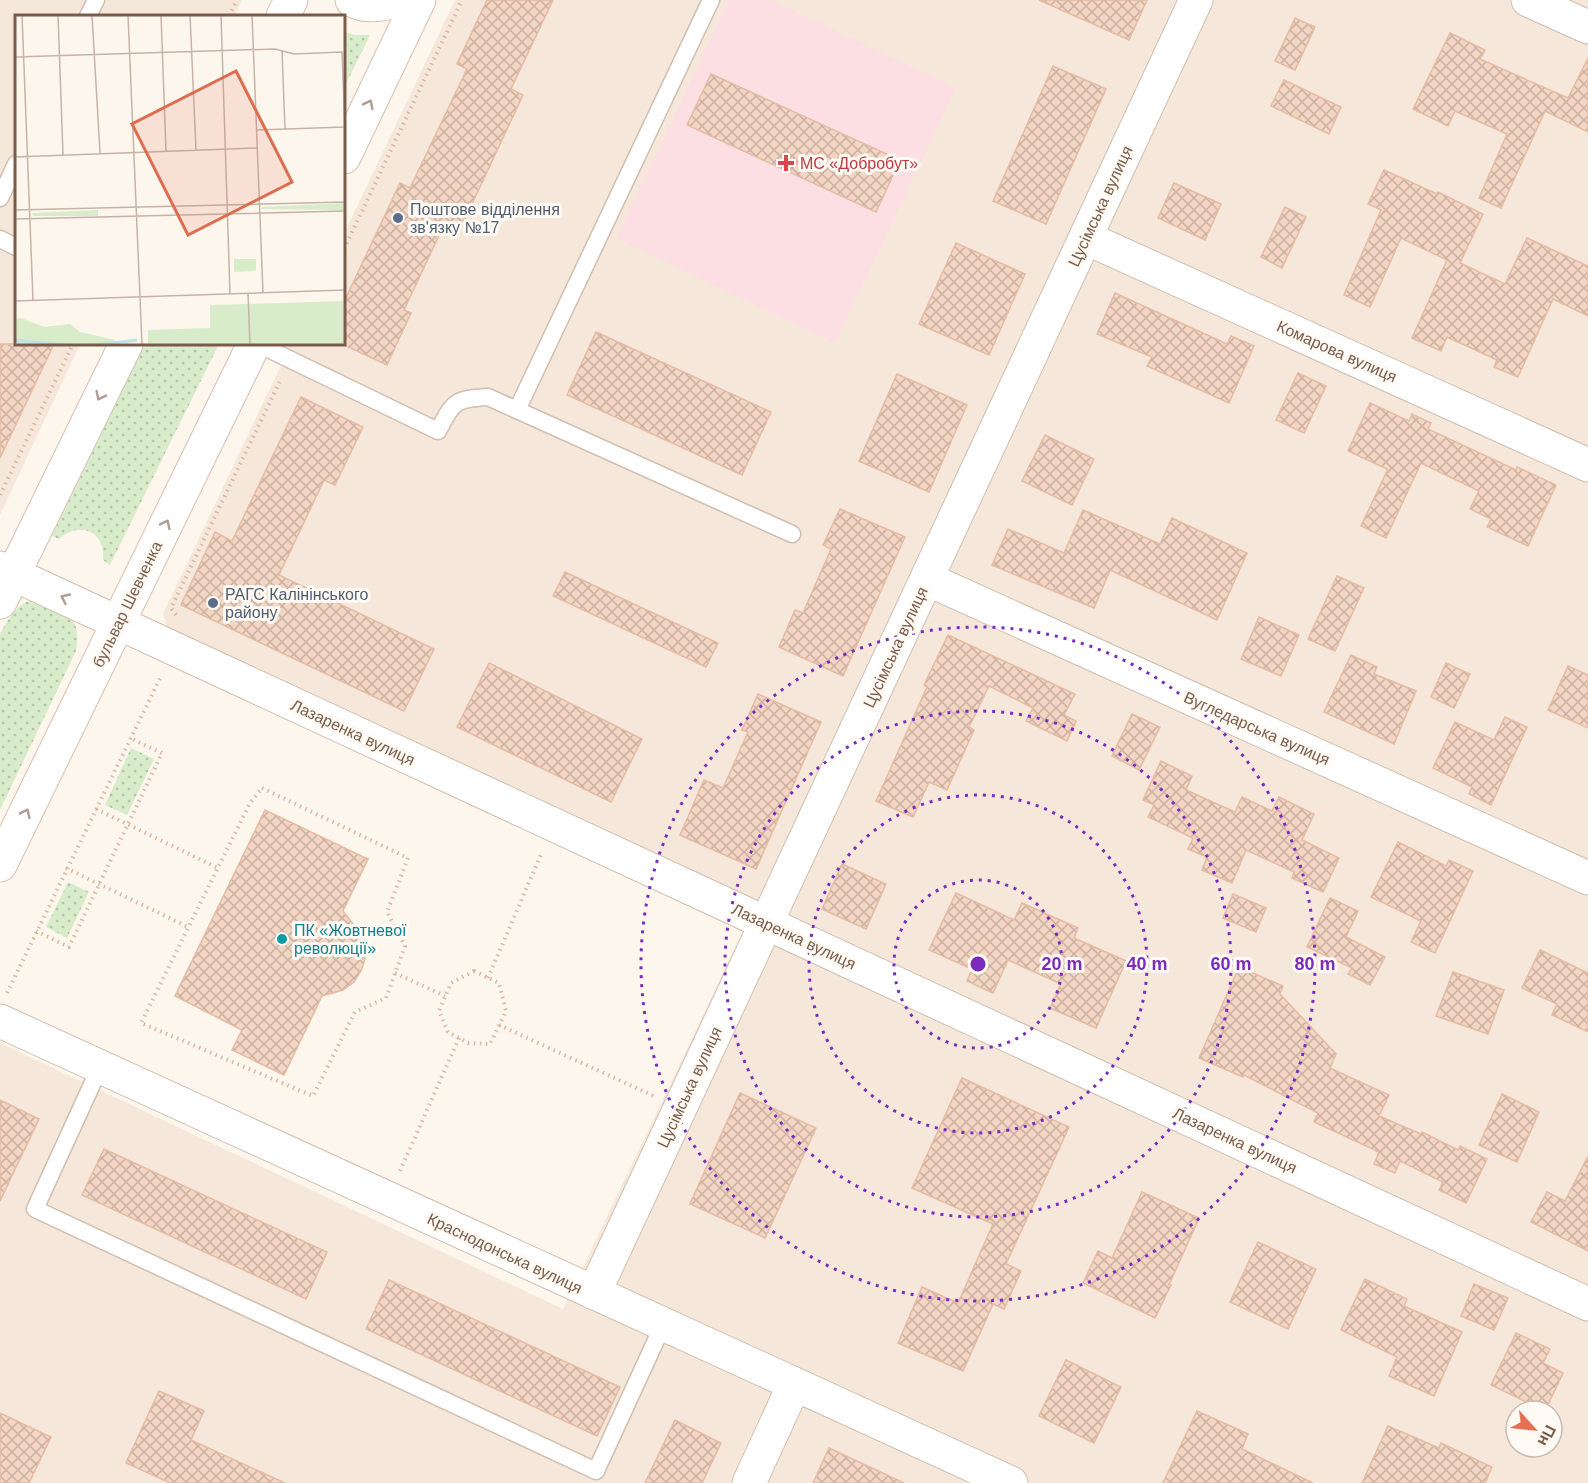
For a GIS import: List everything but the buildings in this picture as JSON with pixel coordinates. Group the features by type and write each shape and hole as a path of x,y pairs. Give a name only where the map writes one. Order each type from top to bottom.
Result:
{"street":[{"path":"284,15 291,0"},
{"path":"352,0 370,6 398,0"},
{"path":"345,155 419,0"},
{"name":"Цусімська вулиця","path":"594,1293 1196,0"},
{"path":"1528,0 1588,27"},
{"name":"Комарова вулиця","path":"1086,238 1588,465"},
{"path":"4,581 125,345"},
{"name":"бульвар Шевченка","path":"0,865 256,345"},
{"name":"Вугледарська вулиця","path":"927,579 1588,878"},
{"name":"Лазаренка вулиця","path":"4,581 118,623 1588,1304"},
{"name":"Краснодонська вулиця","path":"2,1009 100,1067 1011,1483"},
{"path":"749,1483 794,1385"}],"lane":[{"path":"88,15 96,0"},
{"path":"517,410 711,0"},
{"path":"0,198 15,166"},
{"path":"0,239 15,246"},
{"path":"258,345 438,431 451,406 466,398 488,397 792,534"},
{"path":"100,1067 35,1209 593,1477 663,1325"}],"path":[{"path":"230,15 237,0"},
{"path":"345,247 462,0"},
{"path":"0,495 73,345"},
{"path":"2,1009 66,868 185,626 171,608 290,360"},
{"path":"36,931 69,947 162,753 130,738"},
{"path":"262,788 408,858 387,912 405,946 386,998 355,1012 313,1096 141,1023 218,868 250,802 262,788"},
{"path":"96,809 218,868"},
{"path":"488,978 553,825"},
{"path":"66,868 188,927"},
{"path":"474,971 488,978 499,983 506,1011 490,1044 468,1043 448,1032 439,1011 451,983 474,971"},
{"path":"395,973 445,996"},
{"path":"499,1025 680,1108"},
{"path":"388,1199 459,1038"}],"shaded area":[{"path":"0,0 242,0 234,15 15,15 15,345 80,345 0,515"},
{"path":"455,0 1588,0 1588,1483 0,1483 0,1043 563,1309 754,908 179,642 167,627 163,614 291,345 345,345 345,232"},
{"name":"МС «Добробут»","path":"729,0 771,0 956,88 835,343 616,238"}],"green space":[{"path":"345,32 370,35 345,86"},
{"path":"145,345 219,345 110,565 103,560 100,542 90,532 75,530 59,539 52,536"},
{"path":"41,600 71,618 77,630 76,651 0,810 0,634 18,608 28,601"},
{"path":"131,748 154,759 127,815 105,805"},
{"path":"68,882 89,892 67,938 46,927"}],"place":[{"name":"МС «Добробут»","path":"786,163"},
{"name":"Поштове відділення зв'язку №17","path":"398,218"},
{"name":"РАГС Калінінського району","path":"213,603"},
{"name":"ПК «Жовтневої революції»","path":"282,939"}]}
